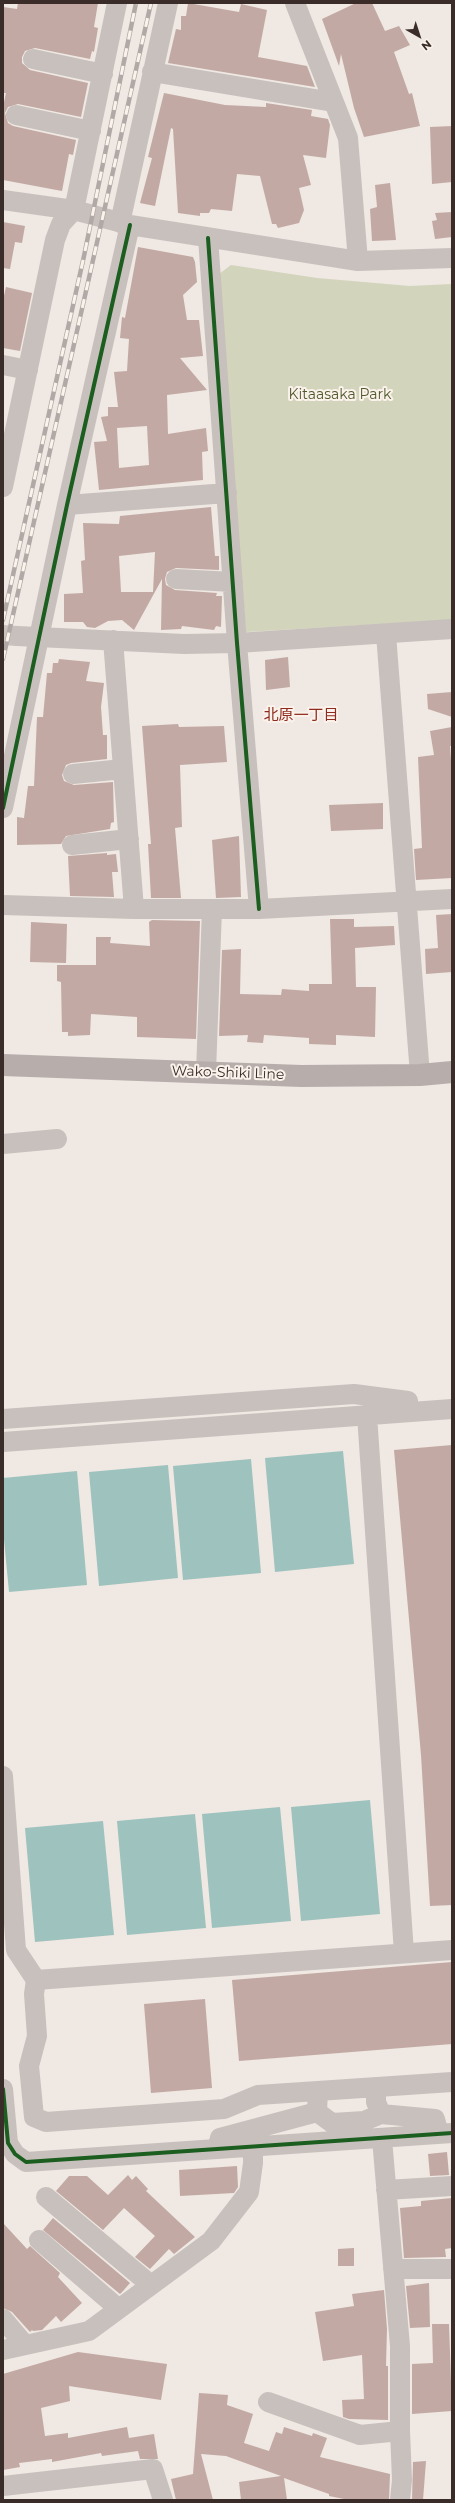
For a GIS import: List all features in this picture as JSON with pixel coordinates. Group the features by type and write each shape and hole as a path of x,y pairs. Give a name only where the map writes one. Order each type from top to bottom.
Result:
{"main road":[{"name":"Wako-Shiki Line","path":"3,1065 301,1076 420,1075 452,1072"}],"street":[{"path":"3,487 55,240 61,224 74,210 103,74 116,3"},
{"path":"3,808 125,224 152,72 168,3"},
{"path":"300,5 333,102 348,138 358,261"},
{"path":"33,59 103,74"},
{"path":"152,72 333,102"},
{"path":"16,115 91,131"},
{"path":"3,200 74,210 125,224 358,261 452,258"},
{"path":"208,238 227,493 232,582 259,909"},
{"path":"3,365 28,370"},
{"path":"67,505 227,493"},
{"path":"176,579 232,582"},
{"path":"17,636 184,644 237,643 452,629"},
{"path":"386,634 405,901 420,1075"},
{"path":"113,640 134,909"},
{"path":"73,774 123,769"},
{"path":"72,845 129,839"},
{"path":"3,905 134,909 259,909 452,899"},
{"path":"206,1072 212,909"},
{"path":"3,1144 57,1139"},
{"path":"3,1419 354,1394 408,1401 409,1412"},
{"path":"3,1442 452,1410"},
{"path":"368,1415 404,1953"},
{"path":"3,1776 16,1950 36,1980 34,1994 37,2036 29,2066 34,2117 46,2122 224,2109 258,2095 452,2082"},
{"path":"36,1980 452,1950"},
{"path":"376,2087 376,2102 381,2114"},
{"path":"3,2089 8,2143 15,2154 26,2162 445,2134 435,2119 381,2114 364,2121 332,2123 317,2112"},
{"path":"317,2112 318,2091"},
{"path":"217,2150 220,2138 317,2112"},
{"path":"382,2139 400,2346 400,2431 402,2480 400,2500"},
{"path":"3,2350 89,2331 211,2241 249,2192 253,2163 253,2147"},
{"path":"386,2190 452,2186"},
{"path":"46,2197 151,2285"},
{"path":"39,2240 119,2309"},
{"path":"393,2269 452,2269"},
{"path":"3,2319 25,2345"},
{"path":"268,2402 360,2435 400,2431"},
{"path":"3,2486 153,2469 163,2500"}],"green space":[{"name":"Kitaasaka Park","path":"231,265 317,278 410,286 452,284 452,620 246,632 223,346 219,274"}],"water":[{"path":"343,1451 354,1564 275,1572 265,1458"},
{"path":"251,1459 261,1573 183,1580 173,1466"},
{"path":"168,1465 178,1578 99,1586 89,1472"},
{"path":"77,1471 87,1585 9,1592 3,1529 3,1478"},
{"path":"370,1800 380,1914 301,1921 291,1807"},
{"path":"280,1807 291,1921 212,1928 202,1814"},
{"path":"195,1814 206,1928 127,1935 117,1821"},
{"path":"103,1821 114,1935 35,1942 25,1828"}],"building":[{"path":"18,3 98,3 94,27 98,28 94,52 92,51 90,59 35,48 25,51 22,57 22,63 30,70 88,83 81,117 18,104 8,107 5,113 8,123 13,126 76,140 73,155 69,154 62,191 3,180 3,107 6,93 3,93 3,7 17,9"},
{"path":"188,3 239,12 241,4 267,10 258,57 307,66 315,87 168,63 176,29 181,30 181,16 186,16"},
{"path":"356,3 372,3 385,31 399,26 410,45 394,52 409,94 412,93 420,126 364,137 354,108 341,54 339,66 322,19"},
{"path":"164,93 225,105 266,107 266,103 312,110 311,116 328,119 330,125 326,158 303,155 311,185 299,188 304,210 299,223 278,228 276,224 272,224 260,176 237,174 232,211 211,209 209,213 200,213 200,216 178,213 173,129 171,128 155,206 140,203 152,158 148,157"},
{"path":"452,126 452,182 432,184 430,127"},
{"path":"390,183 396,240 372,241 370,209 377,207 375,185"},
{"path":"452,212 452,237 435,239 432,221 437,220 435,213"},
{"path":"3,222 25,226 22,243 15,242 10,269 3,268"},
{"path":"138,247 193,257 197,282 183,295 187,320 199,320 203,356 180,358 207,390 167,395 168,434 206,428 208,451 202,452 203,480 99,490 94,442 107,441 101,417 108,416 108,407 118,407 114,372 127,371 129,339 120,338 122,317 125,318","holes":["147,426 149,465 119,468 117,428"]},
{"path":"6,287 32,293 20,351 3,348 3,300"},
{"path":"211,507 215,556 219,556 219,570 176,568 167,572 165,579 166,585 175,590 217,593 216,596 222,596 221,627 216,626 214,630 182,626 181,629 161,630 162,579 134,630 122,620 108,621 95,628 87,627 83,622 64,622 64,594 83,593 81,561 85,560 83,523 119,524 120,516","holes":["155,552 153,592 121,592 119,556"]},
{"path":"288,657 290,687 266,690 265,660"},
{"path":"59,659 90,662 86,681 104,683 101,707 103,735 107,735 107,759 71,763 66,765 62,775 64,781 74,785 113,782 114,822 111,823 110,829 66,836 61,844 17,845 17,817 24,818 28,786 34,786 37,717 43,717 47,673 52,673 53,663 58,663"},
{"path":"452,692 452,717 428,709 427,694"},
{"path":"178,724 179,727 224,726 227,762 180,765 182,827 175,828 181,898 151,898 148,844 151,844 142,726"},
{"path":"452,727 452,746 450,746 452,774 452,878 416,880 414,849 422,848 418,757 434,755 430,731"},
{"path":"383,803 383,829 331,831 329,805"},
{"path":"239,836 241,897 216,898 212,840"},
{"path":"107,853 107,855 116,854 118,872 112,872 114,897 70,896 68,856"},
{"path":"452,914 452,972 426,974 425,949 438,948 436,915"},
{"path":"330,919 354,919 354,927 394,926 395,945 355,948 356,987 376,987 375,1037 336,1035 336,1045 309,1044 309,1038 264,1035 263,1043 247,1042 248,1035 219,1036 222,950 241,949 240,994 281,995 282,989 309,991 309,984 332,984"},
{"path":"152,920 200,921 196,1039 137,1037 137,1017 91,1014 90,1035 68,1036 68,1032 62,1032 61,982 57,981 57,965 96,965 96,937 111,937 110,943 150,946 149,922"},
{"path":"31,922 67,924 66,963 30,962"},
{"path":"452,1445 452,1905 430,1906 421,1755 394,1450"},
{"path":"452,1962 452,2044 239,2061 232,1980"},
{"path":"205,1999 212,2088 151,2093 144,2004"},
{"path":"447,2152 449,2175 430,2176 428,2154"},
{"path":"237,2166 238,2187 234,2193 180,2196 179,2170"},
{"path":"128,2175 132,2180 136,2176 148,2189 146,2191 195,2237 174,2254 169,2249 150,2269 135,2257 155,2236 124,2208 103,2230 56,2191 69,2176 87,2176 108,2195"},
{"path":"452,2198 452,2248 445,2249 446,2257 404,2258 400,2208 421,2206 421,2201"},
{"path":"53,2218 130,2283 120,2294 43,2230"},
{"path":"3,2223 27,2249 30,2246 60,2273 58,2277 82,2303 61,2322 56,2316 42,2330 32,2330 30,2332 12,2312 3,2308"},
{"path":"354,2248 354,2266 338,2266 338,2249"},
{"path":"429,2283 430,2327 410,2328 406,2286"},
{"path":"384,2290 387,2329 386,2366 388,2366 388,2420 349,2419 343,2417 342,2400 364,2399 362,2355 323,2361 315,2312 354,2306 352,2294"},
{"path":"432,2324 449,2324 452,2411 412,2414 412,2364 433,2363"},
{"path":"78,2352 167,2364 161,2400 69,2386 70,2401 41,2408 45,2436 68,2433 68,2438 127,2427 129,2438 154,2434 158,2459 140,2459 138,2451 102,2456 101,2453 52,2462 52,2459 19,2463 20,2467 3,2470 3,2374"},
{"path":"199,2393 228,2395 227,2405 253,2414 244,2443 269,2451 276,2432 282,2434 284,2427 312,2436 313,2433 327,2438 320,2457 390,2474 389,2500 349,2500 329,2496 329,2494 284,2478 287,2500 241,2500 239,2482 281,2476 226,2456 201,2454 213,2500 176,2500 171,2479 193,2474"},
{"path":"426,2461 423,2500 412,2500 413,2462"}],"tunnel":[{"path":"3,635 17,636"}],"railway":[{"path":"3,620 84,256 136,3"},
{"path":"3,659 151,3"}],"cycle path":[{"path":"3,808 67,505 130,225"},
{"path":"208,238 237,643 259,909"},
{"path":"3,2089 8,2143 15,2154 26,2162 452,2133"}],"district":[{"name":"北原一丁目","path":"301,716"}]}
